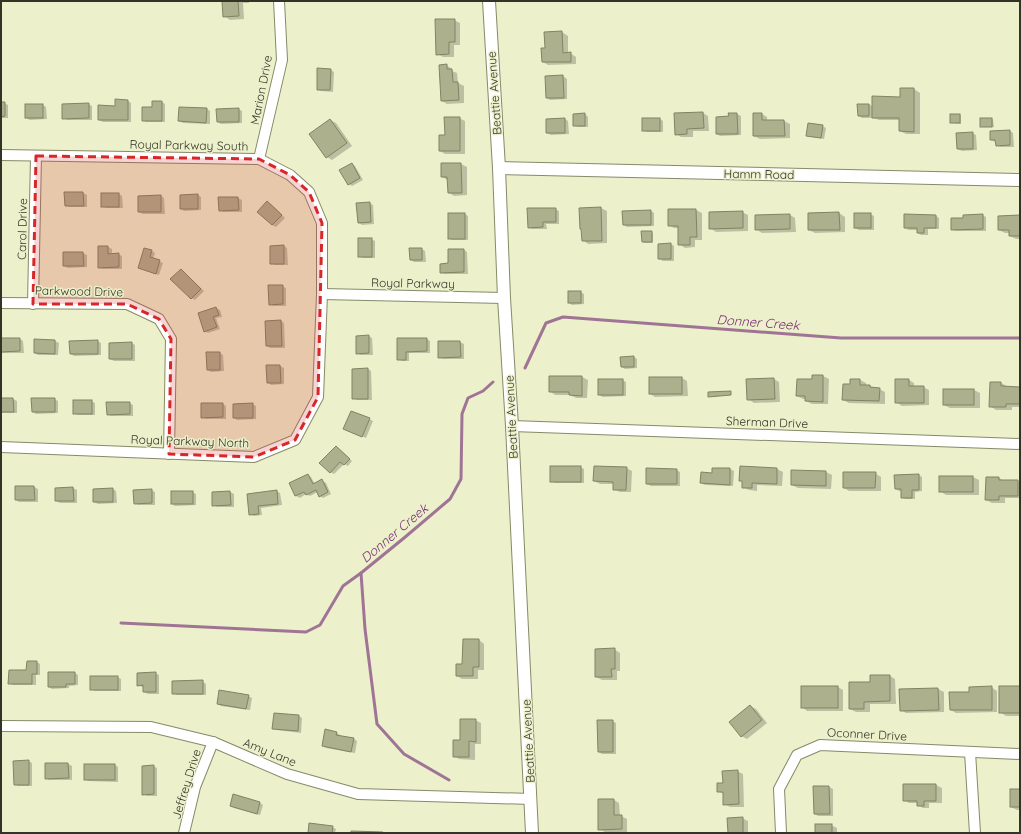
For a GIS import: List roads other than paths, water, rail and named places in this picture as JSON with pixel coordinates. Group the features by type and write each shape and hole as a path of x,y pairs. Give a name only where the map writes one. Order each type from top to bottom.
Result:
{"street":[{"name":"Marion Drive","path":"259,159 282,60 279,1"},
{"name":"Beattie Avenue","path":"489,1 499,168 504,298 512,426 532,833"},
{"name":"Royal Parkway South","path":"1,155 259,159 290,175 309,192 322,223 322,294"},
{"name":"Carol Drive","path":"33,304 36,156"},
{"name":"Hamm Road","path":"499,168 1020,180"},
{"name":"Royal Parkway","path":"322,294 504,298"},
{"name":"Royal Parkway North","path":"1,447 254,457 295,440 318,397 322,294"},
{"name":"Parkwood Drive","path":"1,303 128,304 159,319 171,339 169,454"},
{"name":"Sherman Drive","path":"512,426 1020,444"},
{"name":"Amy Lane","path":"1,726 151,728 212,742 287,774 358,794 531,799"},
{"name":"Jeffrey Drive","path":"184,833 195,788 212,742"},
{"name":"Oconner Drive","path":"781,833 779,789 797,755 820,745 1020,754"},
{"path":"970,752 975,833"}],"waterway":[{"name":"Donner Creek","path":"525,368 546,323 563,317 841,338 1020,338"},
{"name":"Donner Creek","path":"449,780 404,754 377,724 365,629 361,573 450,499 461,479 462,414 468,398 483,391 493,382"},
{"path":"121,623 306,632 320,625 343,586 361,573"}]}
